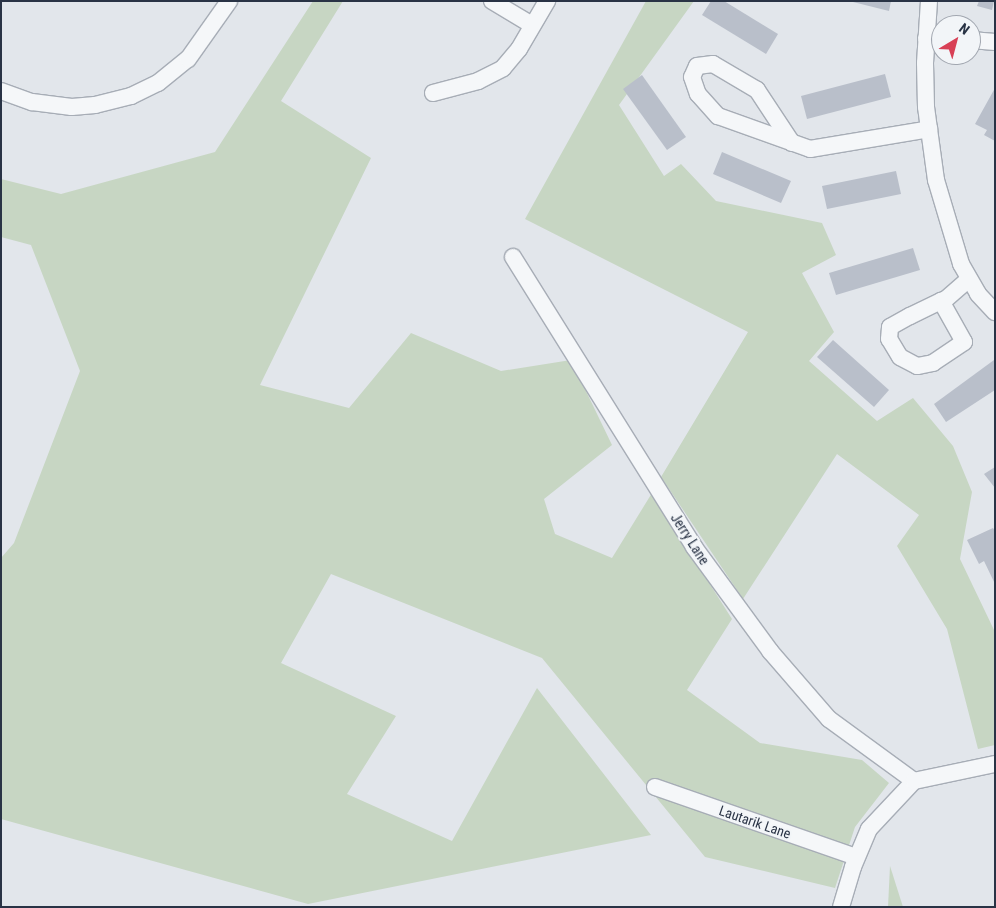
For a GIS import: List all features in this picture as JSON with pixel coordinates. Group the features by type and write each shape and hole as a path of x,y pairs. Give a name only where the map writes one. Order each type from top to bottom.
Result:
{"street":[{"path":"1,91 32,102 72,107 95,105 131,96 158,83 188,59 201,45 229,1"},
{"path":"492,1 532,25"},
{"path":"433,93 478,81 503,68 519,49 547,1"},
{"path":"929,1 931,20"},
{"path":"981,41 995,42"},
{"path":"792,143 757,90 713,64 697,66 692,77 698,94 718,116 792,143 810,149 929,129"},
{"path":"932,65 929,129 944,211 969,280 995,312"},
{"name":"Jerry Lane","path":"513,257 694,547 770,651 829,719 914,781"},
{"path":"941,302 964,342 933,363 917,366 900,357 889,339 890,327 941,302 969,280"},
{"path":"841,907 856,858 875,820 914,781 995,764"},
{"name":"Lautarik Lane","path":"655,787 856,858"}],"green space":[{"path":"313,1 343,1 281,101 371,158 260,385 349,408 411,333 501,371 571,360 612,445 544,499 555,534 612,558 652,493 732,619 687,690 760,743 862,760 889,783 855,827 835,888 705,857 542,658 331,574 281,663 396,716 347,794 452,841 537,688 651,835 308,904 1,819 1,558 14,543 80,371 31,245 1,237 1,179 61,194 215,152"},
{"path":"646,1 694,1 619,105 664,176 681,164 716,201 822,223 836,255 802,273 834,332 809,361 877,421 913,398 953,446 972,492 960,559 995,632 995,745 978,749 947,629 897,546 919,515 837,454 743,599 661,477 748,332 525,219"},
{"path":"890,866 903,907 888,907"}],"building":[{"path":"711,1 724,1 778,34 766,54 702,15"},
{"path":"849,1 891,1 889,11"},
{"path":"979,1 994,1 992,10 977,6"},
{"path":"885,74 891,97 807,119 801,96"},
{"path":"642,75 686,137 667,150 623,89"},
{"path":"995,88 995,141 984,135 987,130 975,124"},
{"path":"722,152 791,181 781,203 713,174"},
{"path":"896,171 901,194 827,209 822,186"},
{"path":"913,248 920,270 836,295 829,273"},
{"path":"833,340 889,390 874,407 817,357"},
{"path":"994,360 995,390 946,422 934,404"},
{"path":"995,467 995,488 984,474"},
{"path":"993,528 995,531 995,584 984,561 979,564 967,540"}]}
